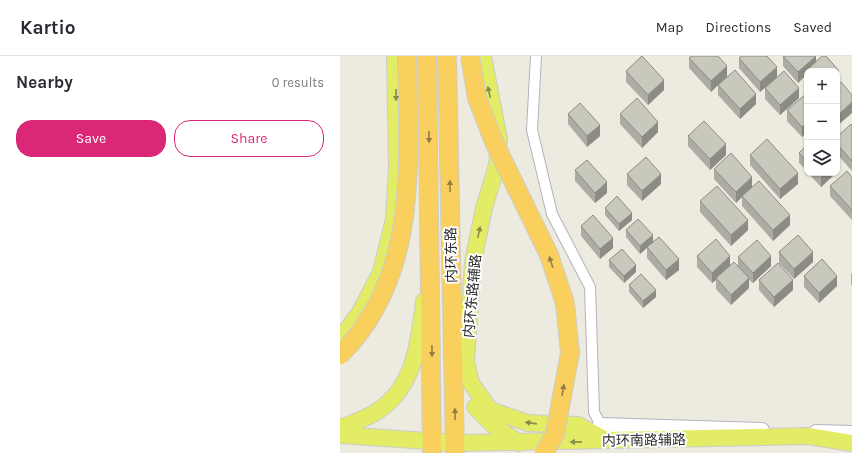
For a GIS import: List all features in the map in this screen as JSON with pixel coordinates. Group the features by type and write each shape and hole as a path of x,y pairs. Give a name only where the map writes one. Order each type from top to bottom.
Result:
{"highway":[{"path":"340,355 352,343 381,300 396,258 408,195 407,56"},
{"name":"内环东路","path":"428,56 433,447"},
{"name":"内环东路","path":"447,56 456,448"},
{"path":"470,56 477,98 494,142 549,255 565,303 570,353 555,434 544,453"}],"main road":[{"path":"340,340 360,312 381,272 394,219 397,168 395,56"},
{"path":"401,56 428,106"},
{"name":"内环东路辅路","path":"483,56 499,139 497,165 484,208 473,262 466,361 470,383 490,410 528,423 578,425 608,441"},
{"path":"340,428 378,411 397,395 409,374 418,345 430,260"},
{"path":"454,370 464,392 472,404 494,426 519,442"},
{"path":"600,425 852,433"},
{"name":"内环南路辅路","path":"340,435 433,447 456,448 519,442 808,436 852,443"}],"street":[{"path":"536,56 532,130 552,214 590,287 594,412 608,441"}],"building":[{"path":"642,56 664,80 648,95 626,71"},
{"path":"691,56 718,56 727,66 711,81 689,58"},
{"path":"741,56 767,56 777,67 760,82 739,58"},
{"path":"783,56 816,56 798,72"},
{"path":"822,56 826,56 836,68 809,68"},
{"path":"735,70 756,94 740,109 718,85"},
{"path":"784,71 799,88 780,105 765,88"},
{"path":"841,82 852,95 852,102 840,113 840,104"},
{"path":"804,96 804,125 802,127 787,110"},
{"path":"637,98 658,122 642,137 620,114"},
{"path":"580,103 600,125 587,136 568,114"},
{"path":"704,121 726,144 710,159 688,136"},
{"path":"851,124 852,161 840,147 840,134"},
{"path":"767,139 798,173 780,189 750,155"},
{"path":"804,148 804,158 799,153"},
{"path":"731,153 752,177 736,192 714,169"},
{"path":"646,157 661,174 642,191 627,174"},
{"path":"587,160 607,182 595,193 575,170"},
{"path":"847,171 852,177 852,210 830,186"},
{"path":"759,181 790,215 773,230 742,196"},
{"path":"717,186 748,220 731,235 700,201"},
{"path":"617,196 632,213 619,224 605,208"},
{"path":"593,215 613,238 600,249 581,226"},
{"path":"638,219 653,235 640,246 626,230"},
{"path":"798,235 813,252 794,269 779,252"},
{"path":"659,237 679,259 666,270 647,247"},
{"path":"716,239 730,256 712,273 697,256"},
{"path":"757,240 771,256 753,273 738,257"},
{"path":"622,249 636,265 624,276 609,260"},
{"path":"822,259 837,276 819,293 804,276"},
{"path":"734,262 749,278 731,295 716,278"},
{"path":"778,263 793,280 774,297 759,280"},
{"path":"641,274 656,290 643,301 629,285"}]}
